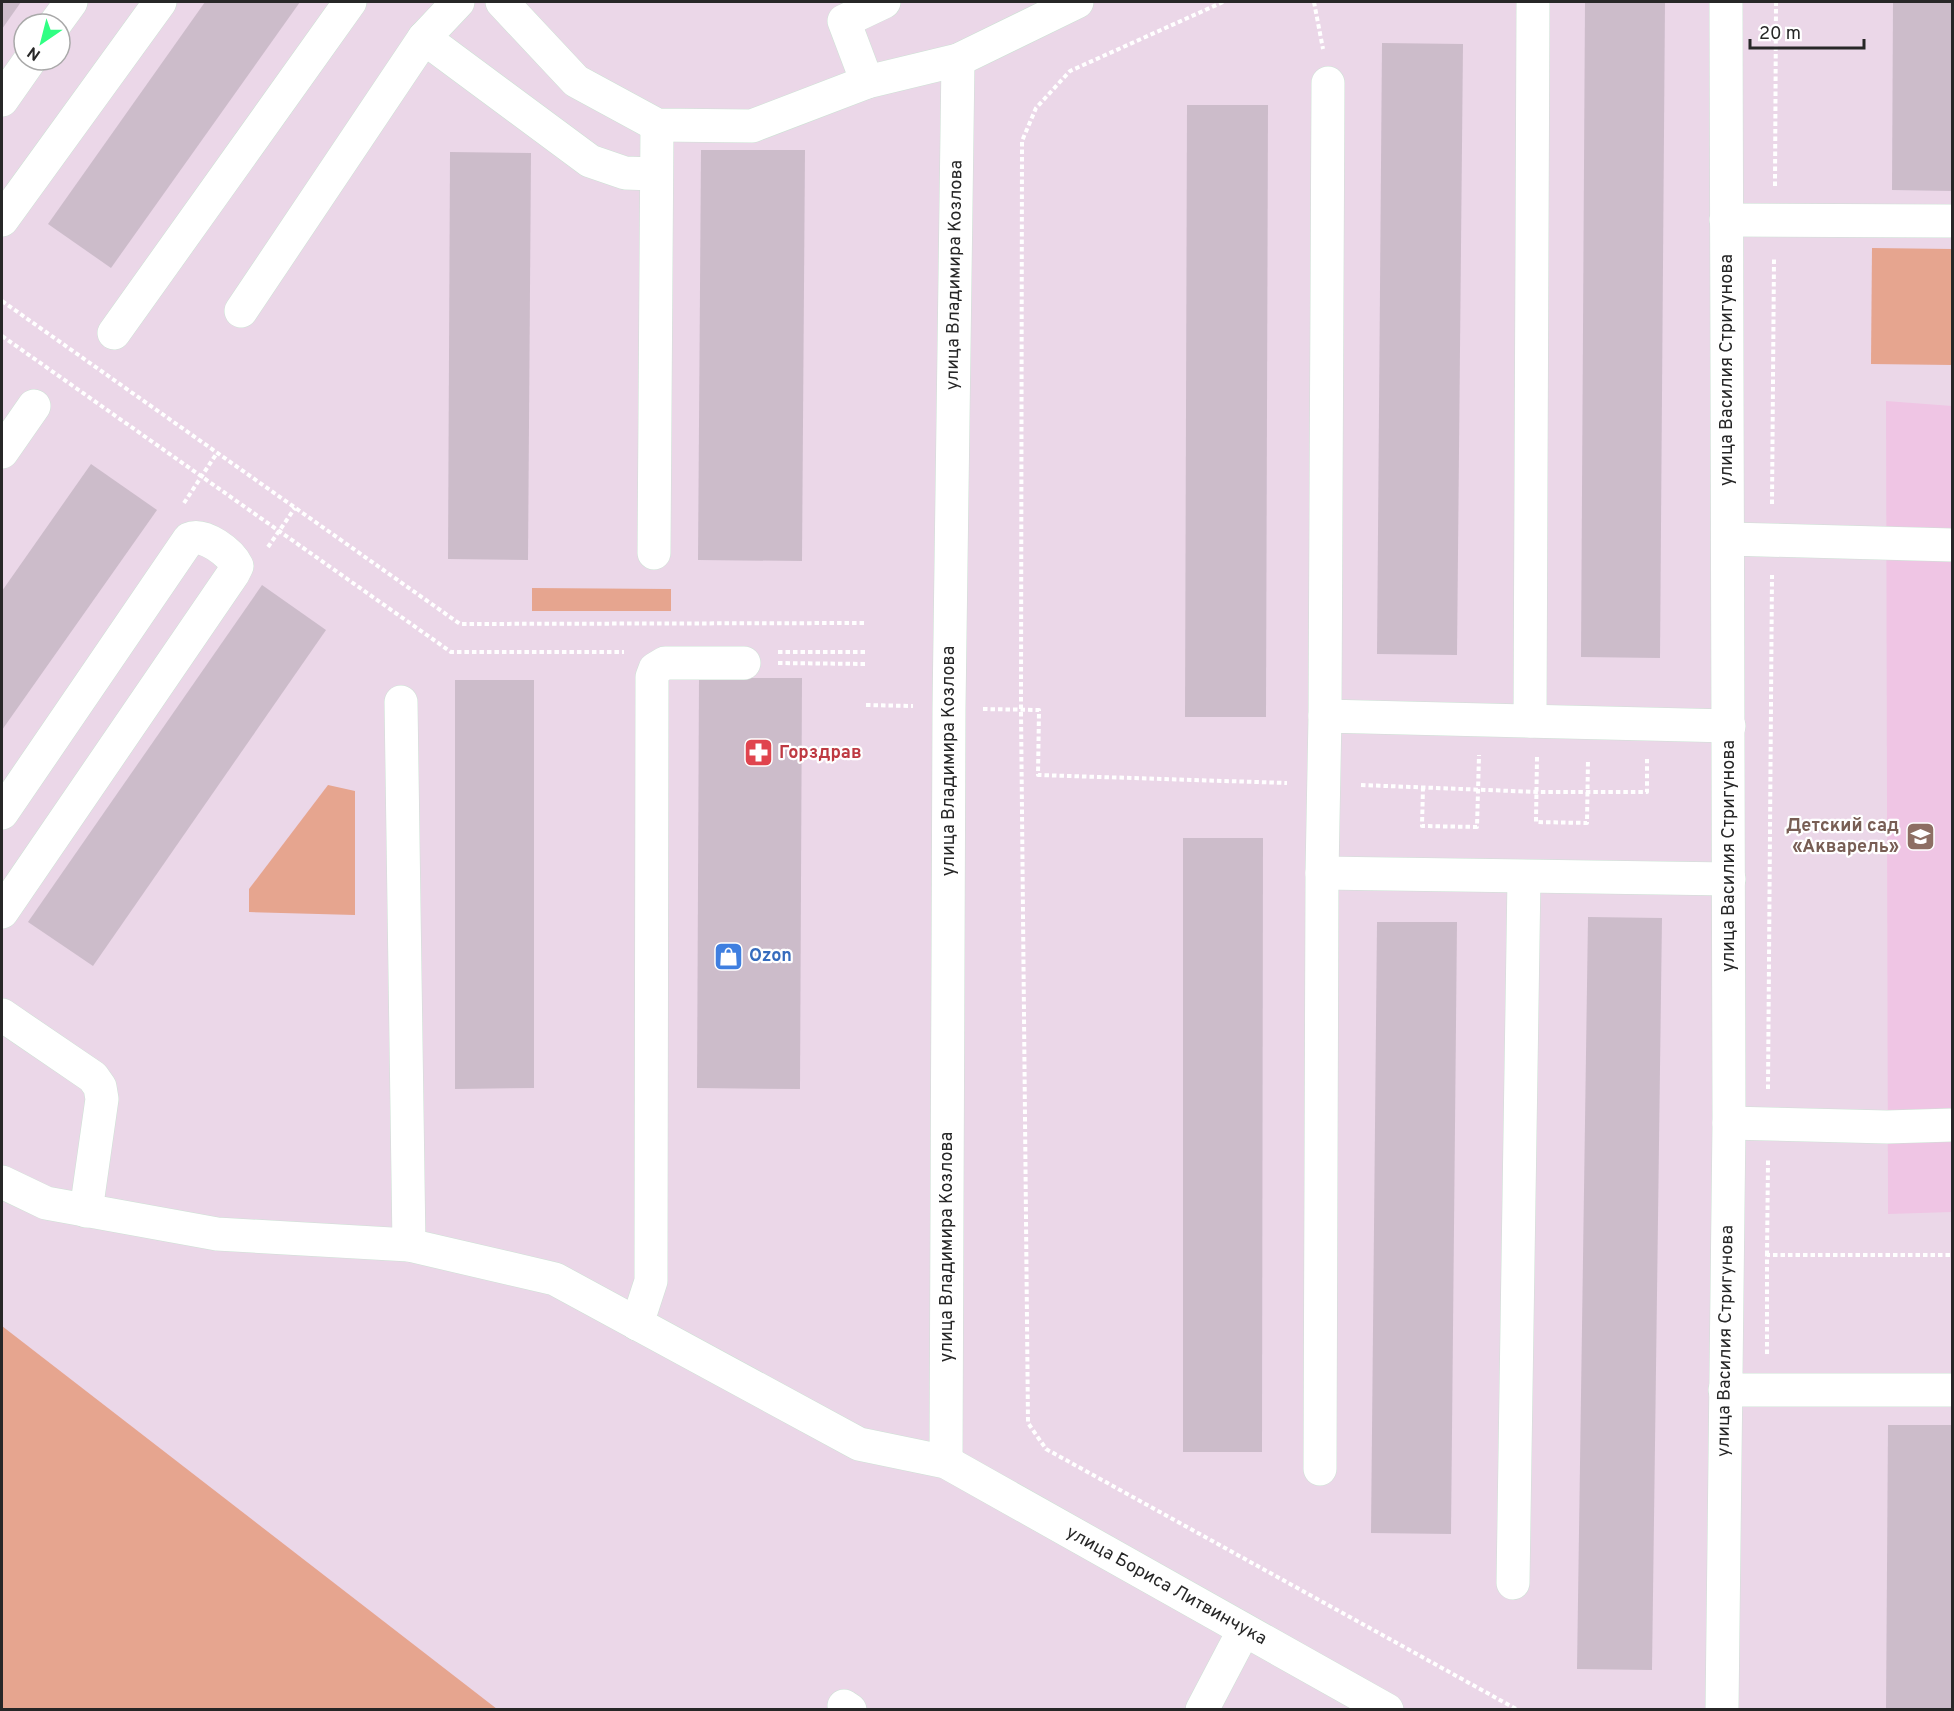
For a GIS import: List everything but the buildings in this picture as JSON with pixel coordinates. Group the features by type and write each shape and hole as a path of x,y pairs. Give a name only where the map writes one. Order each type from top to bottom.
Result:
{"street":[{"path":"2,220 160,2"},
{"path":"114,333 350,2"},
{"path":"241,312 424,38 458,2"},
{"path":"502,2 576,81 657,124 752,126 867,82 958,60 1077,2"},
{"path":"867,82 844,21 884,2"},
{"path":"1533,2 1534,735"},
{"name":"улица Василия Стригунова","path":"1722,1710 1729,1123 1726,2"},
{"path":"424,38 590,161 625,173 655,174"},
{"name":"улица Владимира Козлова","path":"945,1462 949,708 958,60"},
{"path":"2,100 22,72"},
{"path":"1320,1469 1328,82"},
{"path":"654,553 657,124"},
{"path":"1726,220 1953,221"},
{"path":"2,452 34,406"},
{"path":"2,813 189,539 203,538 234,559 237,566 233,574 2,912"},
{"path":"1729,539 1953,545"},
{"path":"637,1324 651,1281 652,677 655,669 665,663 757,658"},
{"path":"401,702 409,1245"},
{"path":"1324,716 1534,735 1729,726"},
{"path":"1322,873 1729,879"},
{"path":"1513,1583 1524,877"},
{"path":"2,1015 93,1077 100,1087 102,1099 86,1211"},
{"path":"1729,1123 1953,1125"},
{"name":"улица Бориса Литвинчука","path":"2,1182 46,1203 217,1234 409,1245 555,1279 859,1444 945,1462 1387,1710"},
{"path":"1725,1390 1953,1390"},
{"path":"1202,1710 1244,1630"}],"path":[{"path":"1223,2 1070,71 1036,108 1022,141 1021,710 1028,1423 1046,1449 1518,1710"},
{"path":"1314,2 1328,82"},
{"path":"1767,1390 1776,2"},
{"path":"2,301 460,624 864,623"},
{"path":"2,336 451,652 628,652"},
{"path":"194,537 174,517 218,453"},
{"path":"757,658 865,651"},
{"path":"757,658 865,664"},
{"path":"866,705 1040,710 1038,775 1537,792 1647,792 1647,755"},
{"path":"1534,735 1536,822 1587,823 1588,754"},
{"path":"1423,787 1422,826 1477,827 1479,749"},
{"path":"1767,1255 1953,1255"}],"shaded area":[{"path":"1872,248 1952,249 1952,365 1871,364"},
{"name":"Детский сад «Акварель»","path":"1886,401 1952,406 1952,1212 1888,1214"},
{"path":"532,588 671,589 671,611 532,611"},
{"path":"328,785 355,791 355,915 249,912 249,889"},
{"path":"2,1326 497,1709 2,1709"}],"place":[{"name":"Горздрав","path":"758,753"},
{"name":"Детский сад «Акварель»","path":"1920,836"},
{"name":"Ozon","path":"728,956"}]}
